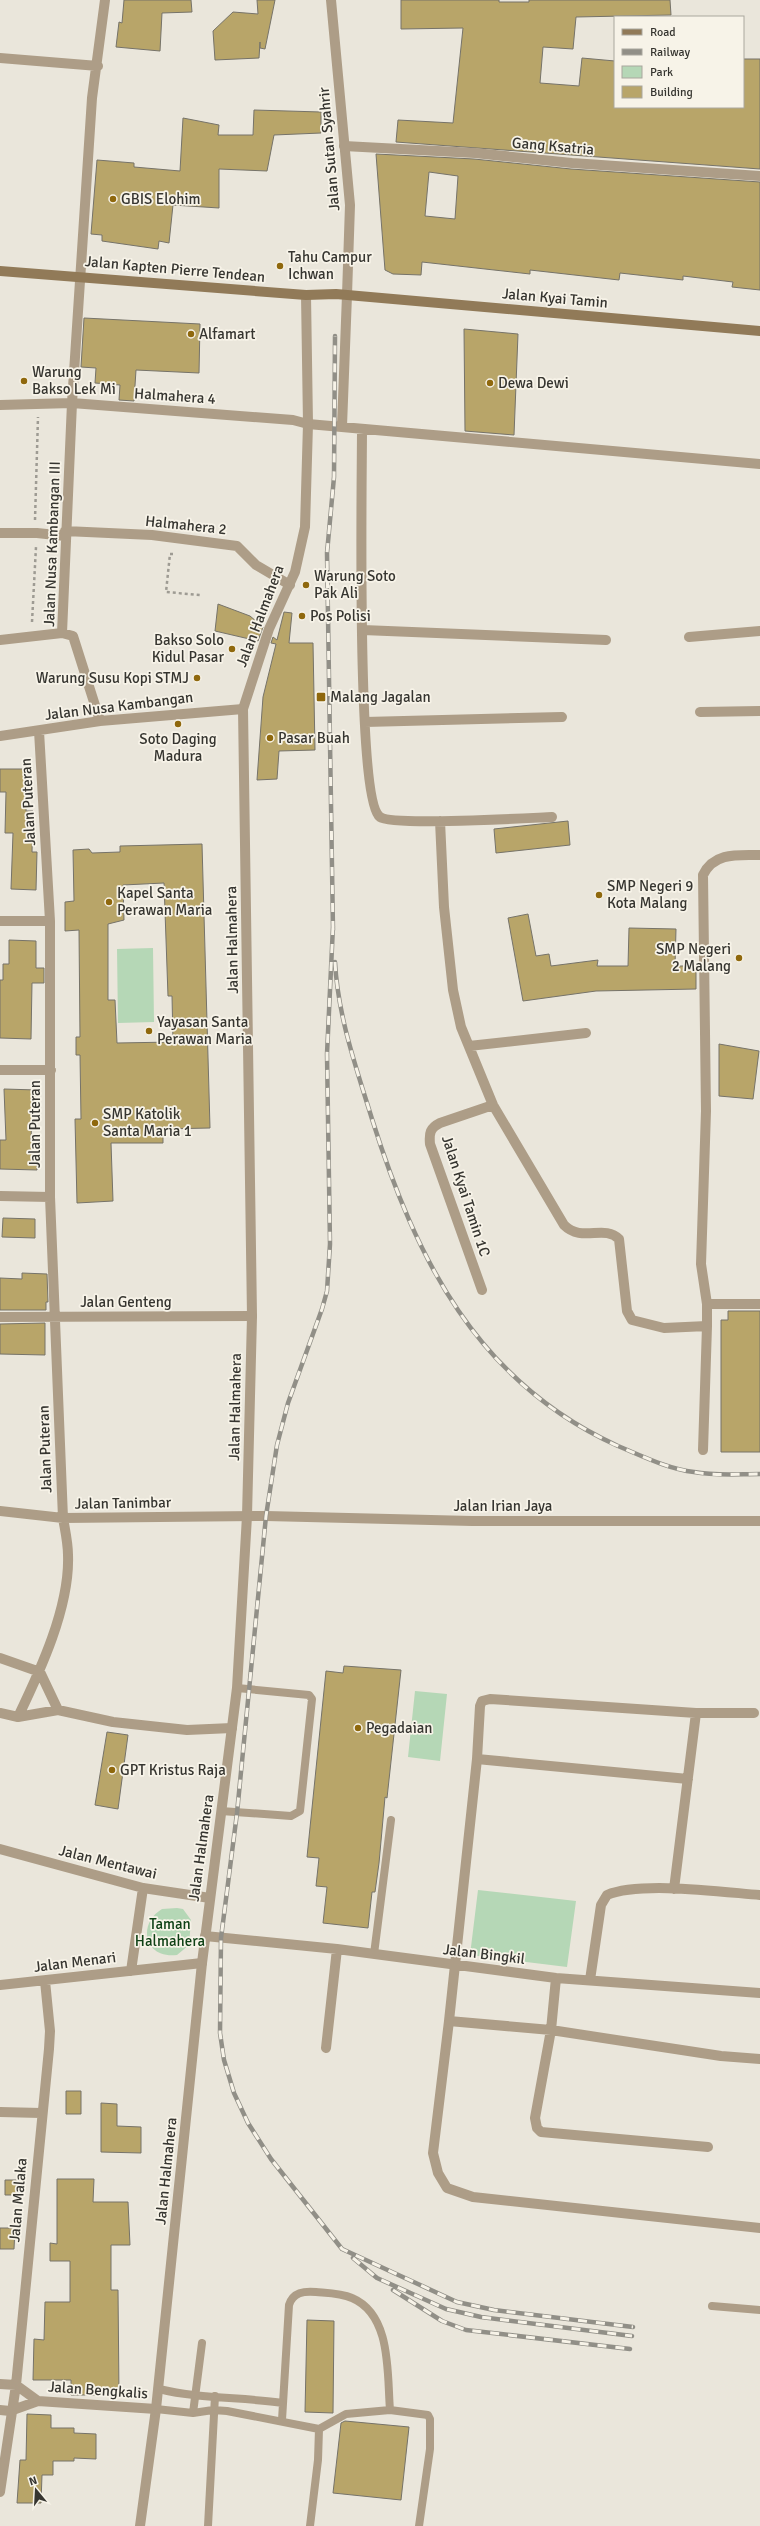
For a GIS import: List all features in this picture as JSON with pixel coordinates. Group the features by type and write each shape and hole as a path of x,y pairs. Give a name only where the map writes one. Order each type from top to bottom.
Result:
{"main road":[{"name":"Jalan Kapten Pierre Tendean","path":"0,271 306,295 347,295"},
{"name":"Jalan Kyai Tamin","path":"347,295 760,331"}],"street":[{"name":"Jalan Nusa Kambangan III","path":"100,721 75,639 70,634 62,633 65,533 72,404 81,300 80,277 92,98 98,66 105,0"},
{"name":"Jalan Sutan Syahrir","path":"331,0 350,205 342,426"},
{"path":"0,58 98,66"},
{"name":"Gang Ksatria","path":"344,146 475,153 572,163 760,176"},
{"name":"Jalan Halmahera","path":"140,2526 159,2389 202,1963 236,1688 247,1516 252,1316 242,709 269,629 290,585 305,527 308,424 306,295"},
{"name":"Halmahera 4","path":"0,405 72,404 293,420 308,424 760,464"},
{"path":"362,429 365,722 371,795 375,812 385,820 440,821 552,817"},
{"name":"Halmahera 2","path":"0,533 65,533 159,536 237,546 256,565 290,585"},
{"path":"363,630 606,640"},
{"path":"689,638 760,631"},
{"path":"0,640 62,633"},
{"name":"Jalan Nusa Kambangan","path":"0,736 100,721 242,709"},
{"path":"700,712 760,711"},
{"path":"365,722 562,717"},
{"name":"Jalan Puteran","path":"18,1717 40,1672 56,1626 64,1590 68,1555 63,1518 50,1197 50,922 39,731"},
{"path":"440,821 444,907 452,990 461,1027 493,1105 564,1225 571,1232 581,1234 614,1234 619,1239 627,1311 632,1320 664,1328 707,1326"},
{"path":"703,1450 708,1304 701,1264 706,1111 702,883 706,870 716,859 735,855 760,855"},
{"path":"0,921 50,922"},
{"path":"469,1046 586,1033"},
{"path":"0,1070 51,1070"},
{"name":"Jalan Kyai Tamin 1C","path":"482,1290 430,1144 429,1132 433,1126 440,1123 493,1105"},
{"path":"0,1196 50,1197"},
{"path":"708,1304 760,1304"},
{"name":"Jalan Genteng","path":"0,1317 252,1316"},
{"name":"Jalan Tanimbar","path":"0,1512 63,1518 247,1516"},
{"name":"Jalan Irian Jaya","path":"247,1516 472,1521 760,1520"},
{"path":"0,1658 40,1672 58,1710"},
{"path":"754,1714 696,1713 486,1699 480,1706 477,1759 456,1965 433,2153 438,2173 446,2188 473,2197 760,2228"},
{"path":"0,1713 18,1717 58,1710 113,1722 187,1730 232,1728"},
{"path":"674,1889 696,1713"},
{"path":"477,1759 688,1779"},
{"name":"Jalan Mentawai","path":"0,1849 143,1888 210,1898"},
{"path":"131,1970 143,1888"},
{"path":"590,1980 602,1899 615,1892 674,1889 760,1895"},
{"name":"Jalan Bingkil","path":"205,1936 337,1949 556,1978 760,1993"},
{"path":"326,2048 337,1949"},
{"name":"Jalan Menari","path":"0,1986 202,1963"},
{"path":"556,1978 551,2030 536,2118 537,2128 541,2132 708,2147"},
{"name":"Jalan Malaka","path":"0,2492 5,2411 16,2385 50,2031 45,1981"},
{"path":"449,2022 551,2030 721,2056 760,2059"},
{"path":"0,2112 41,2113"},
{"path":"0,2384 16,2385"},
{"name":"Jalan Bengkalis","path":"16,2385 38,2401"},
{"name":"Jalan Bengkalis","path":"5,2411 38,2401 156,2409"}],"lane":[{"path":"221,1811 291,1816 300,1811 312,1699 309,1695 236,1688"},
{"path":"374,1954 391,1820"},
{"path":"282,2420 289,2305 295,2294 310,2291 352,2298 373,2313 381,2331 390,2410"},
{"path":"712,2306 760,2310"},
{"path":"193,2413 202,2343"},
{"path":"159,2389 195,2395 283,2403"},
{"path":"208,2526 213,2410 215,2396"},
{"path":"156,2409 193,2413 213,2410 282,2420 319,2429 346,2414 390,2410 423,2413 430,2418 430,2449 419,2526"},
{"path":"317,2526 310,2526 318,2460 319,2429"}],"path":[{"path":"176,554 170,554 166,592 200,595"}],"green space":[{"path":"153,948 154,1022 118,1023 117,949"},
{"path":"415,1691 447,1694 440,1761 408,1757"},
{"path":"478,1890 576,1901 567,1967 470,1955"},
{"name":"Taman Halmahera","path":"162,1909 183,1909 191,1920 189,1945 177,1955 166,1955 157,1952 151,1946 148,1939 147,1931 149,1923 154,1915"}],"building":[{"path":"124,0 191,0 192,12 162,13 160,51 116,47 119,22 122,23"},
{"path":"257,0 275,0 265,49 260,48 260,42 259,58 215,60 213,31 233,12 258,14"},
{"path":"401,0 499,0 499,2 529,2 529,0 670,0 671,15 576,17 573,49 543,47 540,83 579,86 582,58 614,61 614,108 744,108 744,59 760,59 760,169 396,142 398,120 453,123 463,28 401,29"},
{"path":"254,110 321,112 321,133 274,135 267,171 219,169 219,208 173,205 169,243 159,241 158,249 102,241 102,235 91,234 97,160 134,163 134,167 180,171 183,118 219,125 218,135 253,135"},
{"path":"376,154 474,159 571,169 760,182 760,290 732,287 733,282 683,276 683,280 620,273 619,280 530,270 530,274 422,262 421,275 393,274 385,270","holes":["429,172 458,176 455,219 425,216"]},
{"path":"84,318 200,324 199,373 136,370 134,401 119,400 120,385 95,383 96,368 81,367"},
{"name":"Dewa Dewi","path":"464,329 518,334 514,435 465,431"},
{"path":"218,604 250,616 263,627 258,641 215,631"},
{"path":"284,612 292,613 289,643 313,643 315,750 279,751 277,779 257,780 263,697 276,644 271,643 273,637 277,640"},
{"path":"0,769 27,769 26,811 33,811 32,852 37,852 36,890 11,889 13,833 5,833 6,792 0,792"},
{"path":"568,821 570,845 496,853 494,829"},
{"path":"202,844 210,1128 163,1129 163,1143 111,1143 113,1201 77,1203 75,1119 81,1119 80,1055 76,1055 76,1037 80,1037 79,930 65,931 65,902 74,901 73,850 89,849 92,853 120,852 120,846","holes":["164,883 168,996 172,996 173,1042 117,1043 115,1000 108,1000 108,924 124,920 123,885"]},
{"path":"528,914 536,956 549,954 551,966 598,960 597,966 628,966 629,928 676,929 675,966 696,966 696,989 596,991 523,1001 508,918"},
{"path":"9,940 36,941 36,968 44,968 44,983 32,983 31,1039 0,1038 0,980 3,980 3,964 9,964"},
{"path":"719,1044 759,1051 753,1099 719,1096"},
{"path":"4,1089 37,1090 36,1108 32,1108 31,1141 38,1141 37,1170 0,1169 0,1140 6,1140"},
{"path":"3,1218 35,1219 35,1238 2,1237"},
{"path":"22,1273 47,1274 48,1302 46,1302 46,1310 0,1310 0,1278 22,1279"},
{"path":"728,1311 760,1311 760,1452 721,1452 721,1320 728,1320"},
{"path":"45,1323 45,1355 0,1354 0,1324"},
{"path":"344,1666 401,1670 387,1798 385,1797 379,1863 375,1892 372,1892 368,1928 323,1923 327,1887 316,1886 319,1858 307,1857 326,1671 343,1673"},
{"name":"GPT Kristus Raja","path":"107,1732 128,1735 118,1809 95,1805"},
{"path":"66,2091 81,2091 81,2114 66,2114"},
{"path":"101,2103 117,2104 117,2126 141,2127 141,2153 101,2152"},
{"path":"57,2179 94,2179 93,2202 128,2202 130,2245 111,2245 111,2290 118,2290 119,2395 71,2395 71,2380 33,2380 34,2339 44,2340 45,2302 70,2302 70,2261 50,2261 50,2243 57,2244"},
{"path":"5,2180 20,2180 19,2195 5,2195"},
{"path":"0,2228 15,2228 14,2249 0,2249"},
{"path":"307,2320 334,2321 333,2413 305,2412"},
{"path":"27,2414 51,2415 51,2428 74,2428 74,2433 96,2434 96,2459 74,2458 74,2461 53,2461 53,2475 42,2475 41,2503 17,2503 20,2460 26,2460"},
{"path":"345,2421 409,2427 401,2500 333,2493 341,2423"}],"railway":[{"path":"333,930 327,553 334,477 335,336"},
{"path":"333,926 327,1054 330,1244 327,1291 288,1403 277,1445 266,1516 237,1813 221,1938 220,2033 224,2060 234,2093 248,2123 271,2159 342,2249 457,2302 494,2310 633,2327"},
{"path":"335,962 340,1002 349,1042 389,1171 409,1220 432,1267 459,1311 490,1351 526,1388 569,1419 618,1446 655,1462 684,1470 718,1474 760,1474"},
{"path":"353,2258 377,2278 446,2309 481,2317 632,2336"},
{"path":"393,2290 442,2321 466,2330 630,2349"}],"place":[{"name":"GBIS Elohim","path":"113,199"},
{"name":"Tahu Campur Ichwan","path":"280,266"},
{"name":"Alfamart","path":"191,334"},
{"name":"Warung Bakso Lek Mi","path":"24,381"},
{"name":"Dewa Dewi","path":"490,383"},
{"name":"Warung Soto Pak Ali","path":"306,585"},
{"name":"Pos Polisi","path":"302,616"},
{"name":"Bakso Solo Kidul Pasar","path":"232,649"},
{"name":"Warung Susu Kopi STMJ","path":"197,678"},
{"name":"Malang Jagalan","path":"321,697"},
{"name":"Soto Daging Madura","path":"178,724"},
{"name":"Pasar Buah","path":"270,738"},
{"name":"SMP Negeri 9 Kota Malang","path":"599,895"},
{"name":"Kapel Santa Perawan Maria","path":"109,902"},
{"name":"SMP Negeri 2 Malang","path":"739,958"},
{"name":"Yayasan Santa Perawan Maria","path":"149,1031"},
{"name":"SMP Katolik Santa Maria 1","path":"95,1123"},
{"name":"Pegadaian","path":"358,1728"},
{"name":"GPT Kristus Raja","path":"112,1770"}]}
